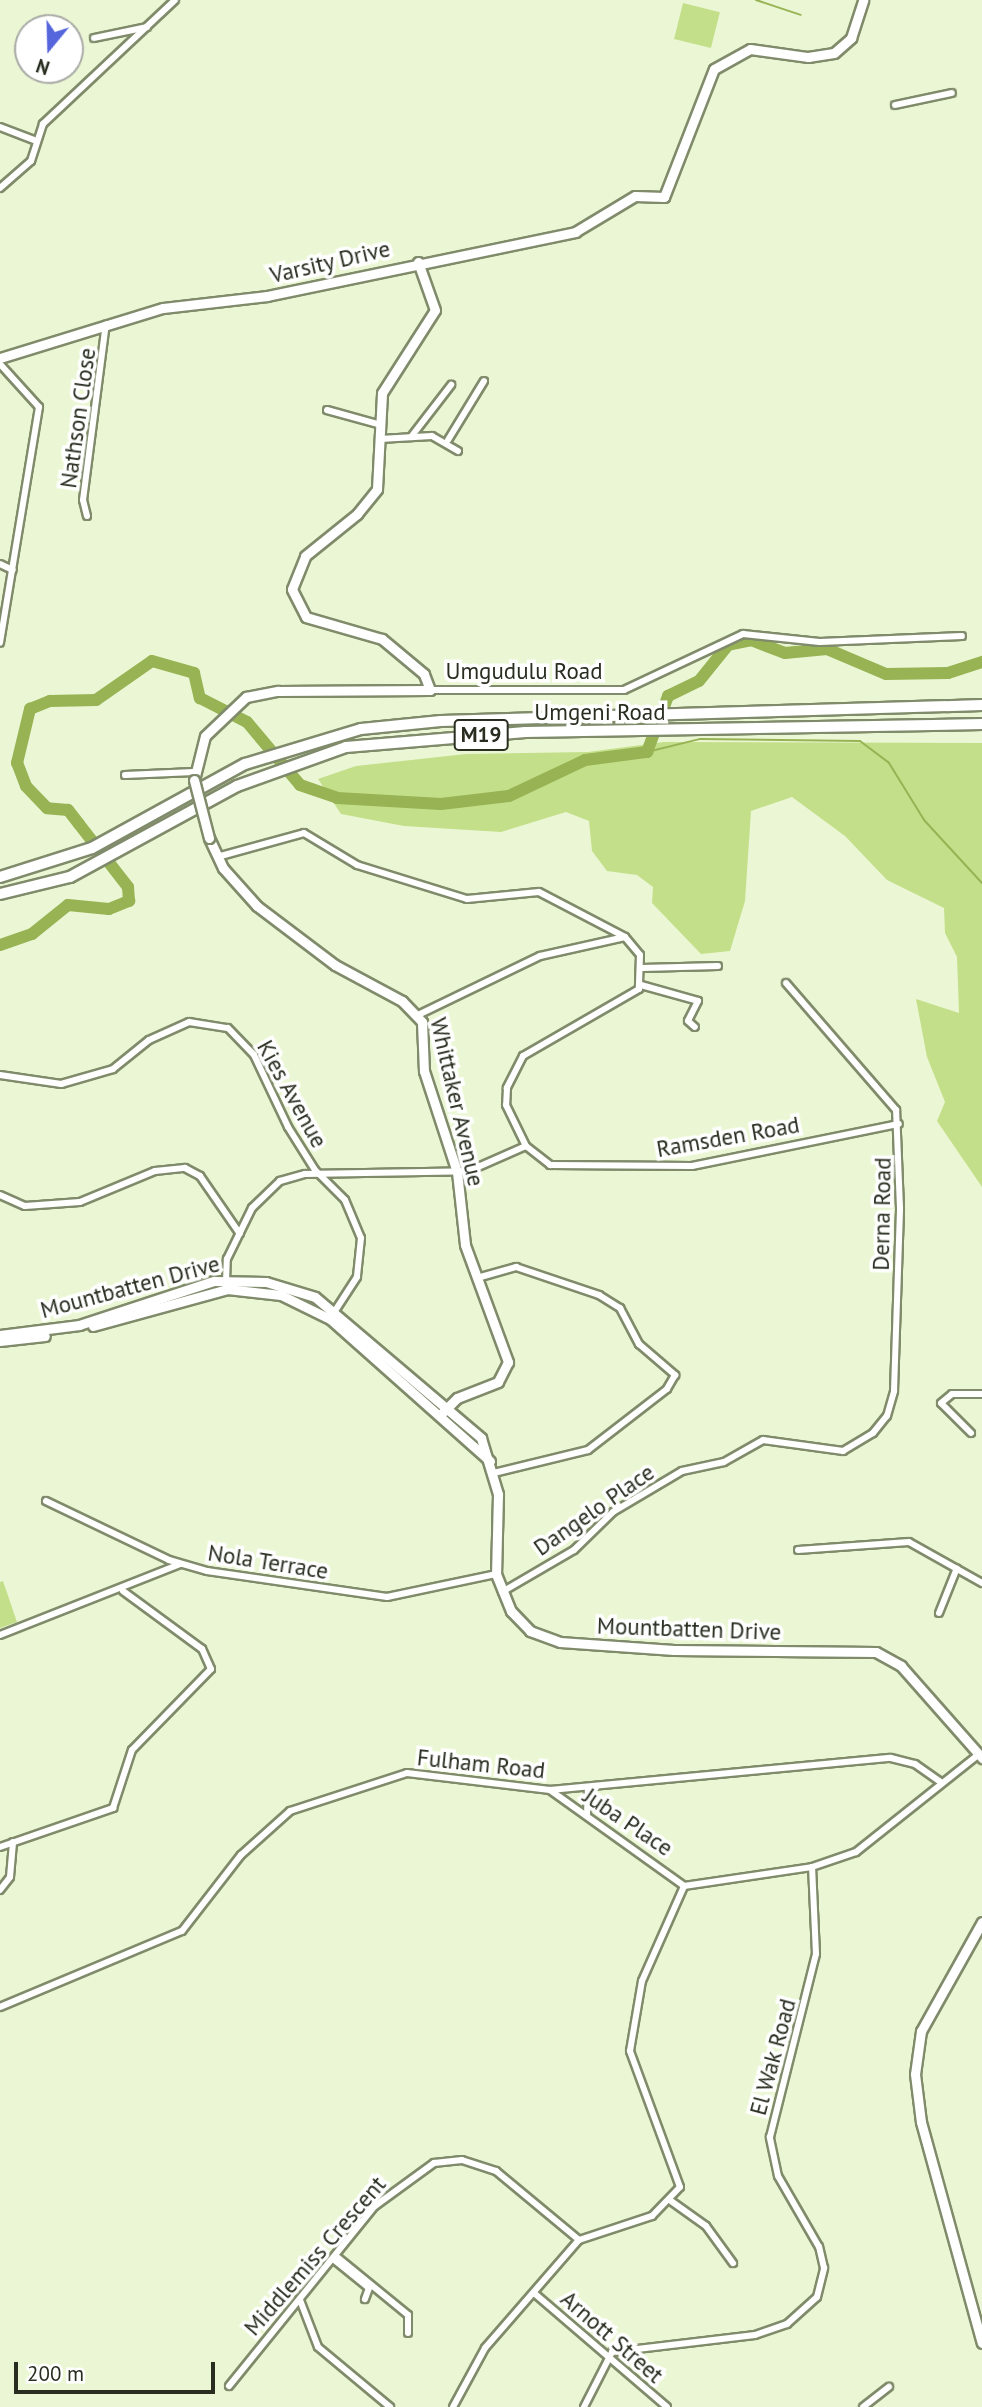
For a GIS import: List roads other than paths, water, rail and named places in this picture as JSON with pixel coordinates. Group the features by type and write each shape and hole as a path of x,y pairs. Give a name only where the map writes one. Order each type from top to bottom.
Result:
{"highway":[{"name":"Umgeni Road","path":"0,877 95,846 245,764 283,749 361,729 431,721 982,705"},
{"name":"Umgeni Road","path":"0,894 102,863 260,775 296,761 389,740 512,733 982,724"}],"street":[{"path":"0,188 31,161 34,140 43,124 176,0"},
{"name":"Varsity Drive","path":"0,361 106,324 575,232 635,196 664,197 714,69 750,49 827,55 850,38 860,3"},
{"path":"94,38 149,26"},
{"path":"895,105 952,93"},
{"path":"0,127 34,140"},
{"name":"Umgudulu Road","path":"418,262 435,310 382,393 378,424 383,468 374,494 301,561 292,594 309,620 369,633 393,646 426,677 430,690 624,690 743,634 820,642 962,636"},
{"name":"Nathson Close","path":"87,516 83,500 106,324"},
{"path":"0,361 39,407 0,643"},
{"path":"448,440 484,381"},
{"path":"411,437 451,385"},
{"path":"327,410 378,424"},
{"path":"380,439 411,437 448,440 458,451"},
{"path":"0,564 13,570"},
{"path":"125,775 194,776 202,742 224,712 268,691 430,690"},
{"name":"Whittaker Avenue","path":"194,776 209,838 217,857 257,906 335,965 418,1015 427,1081 457,1172 463,1233 508,1368 498,1382 449,1406 441,1414"},
{"path":"217,857 304,833 357,865 467,899 539,892 625,937 642,968 641,985"},
{"path":"418,1015 540,956 625,937"},
{"path":"642,968 718,966"},
{"name":"Derna Road","path":"786,983 894,1104 899,1124 892,1403 873,1433 849,1449 830,1449"},
{"path":"226,1284 227,1259 268,1189 291,1177 318,1174 457,1172 526,1146 505,1097 518,1062 641,985 698,1001 688,1021 695,1027"},
{"name":"Kies Avenue","path":"0,1075 54,1084 96,1076 164,1031 201,1020 219,1023 254,1055 318,1174 345,1200 361,1238 357,1277 330,1319"},
{"name":"Ramsden Road","path":"526,1146 558,1167 664,1168 899,1124"},
{"path":"0,1195 25,1206 80,1202 155,1171 186,1168 200,1176 240,1234"},
{"path":"477,1278 516,1267 599,1296 620,1308 639,1344 676,1375 667,1389 588,1450 494,1473"},
{"name":"Mountbatten Drive","path":"0,1341 78,1330 226,1284"},
{"name":"Mountbatten Drive","path":"0,1335 79,1325 226,1284 282,1290 336,1309 449,1406 481,1438 494,1473 496,1574 502,1592 530,1631 560,1642 724,1653 876,1652 901,1665 980,1756"},
{"name":"Mountbatten Drive","path":"282,1290 330,1319 441,1414 491,1462"},
{"path":"971,1433 941,1403 952,1394 982,1394"},
{"name":"Dangelo Place","path":"502,1592 574,1550 613,1512 682,1471 724,1462 763,1440 830,1449"},
{"name":"Nola Terrace","path":"46,1501 180,1564 387,1597 496,1574"},
{"path":"798,1550 900,1541 982,1583"},
{"path":"0,1635 123,1591 180,1564"},
{"path":"939,1613 957,1568"},
{"path":"0,1847 113,1808 132,1750 211,1670 202,1649 123,1591"},
{"path":"453,2407 485,2348 579,2240 638,2223 671,2201 680,2177 653,2127 630,2051 642,1981 684,1885 811,1867 856,1852 980,1756"},
{"name":"Fulham Road","path":"0,2007 182,1931 241,1855 311,1800 407,1773 550,1790 891,1758 915,1764 942,1783"},
{"path":"587,1815 588,1788"},
{"name":"Juba Place","path":"550,1790 684,1885"},
{"path":"0,1890 10,1877 13,1842"},
{"name":"El Wak Road","path":"607,2355 644,2345 755,2335 787,2324 817,2297 824,2268 818,2247 778,2176 770,2137 816,1954 811,1867"},
{"path":"982,1922 922,2031 915,2074 921,2122 982,2343"},
{"name":"Middlemiss Crescent","path":"229,2386 394,2189 446,2159 496,2171 579,2240"},
{"path":"671,2201 706,2226 733,2263"},
{"path":"334,2258 369,2288 365,2299"},
{"path":"334,2258 408,2315 408,2333"},
{"name":"Arnott Street","path":"534,2293 667,2407"},
{"path":"300,2300 318,2347 390,2407"},
{"path":"584,2407 607,2355"},
{"path":"863,2407 889,2387"}],"waterway":[{"path":"756,0 801,15"},
{"path":"0,945 32,934 68,905 109,909 129,901 128,887 68,810 47,808 26,786 17,763 30,709 50,701 96,700 152,661 194,673 200,698 247,722 300,785 337,798 441,804 509,796 585,760 647,752 668,696 699,681 728,645 751,640 785,653 827,649 886,674 948,673 982,662"},
{"path":"647,752 700,739 860,741 889,763 924,820 982,883"}]}
